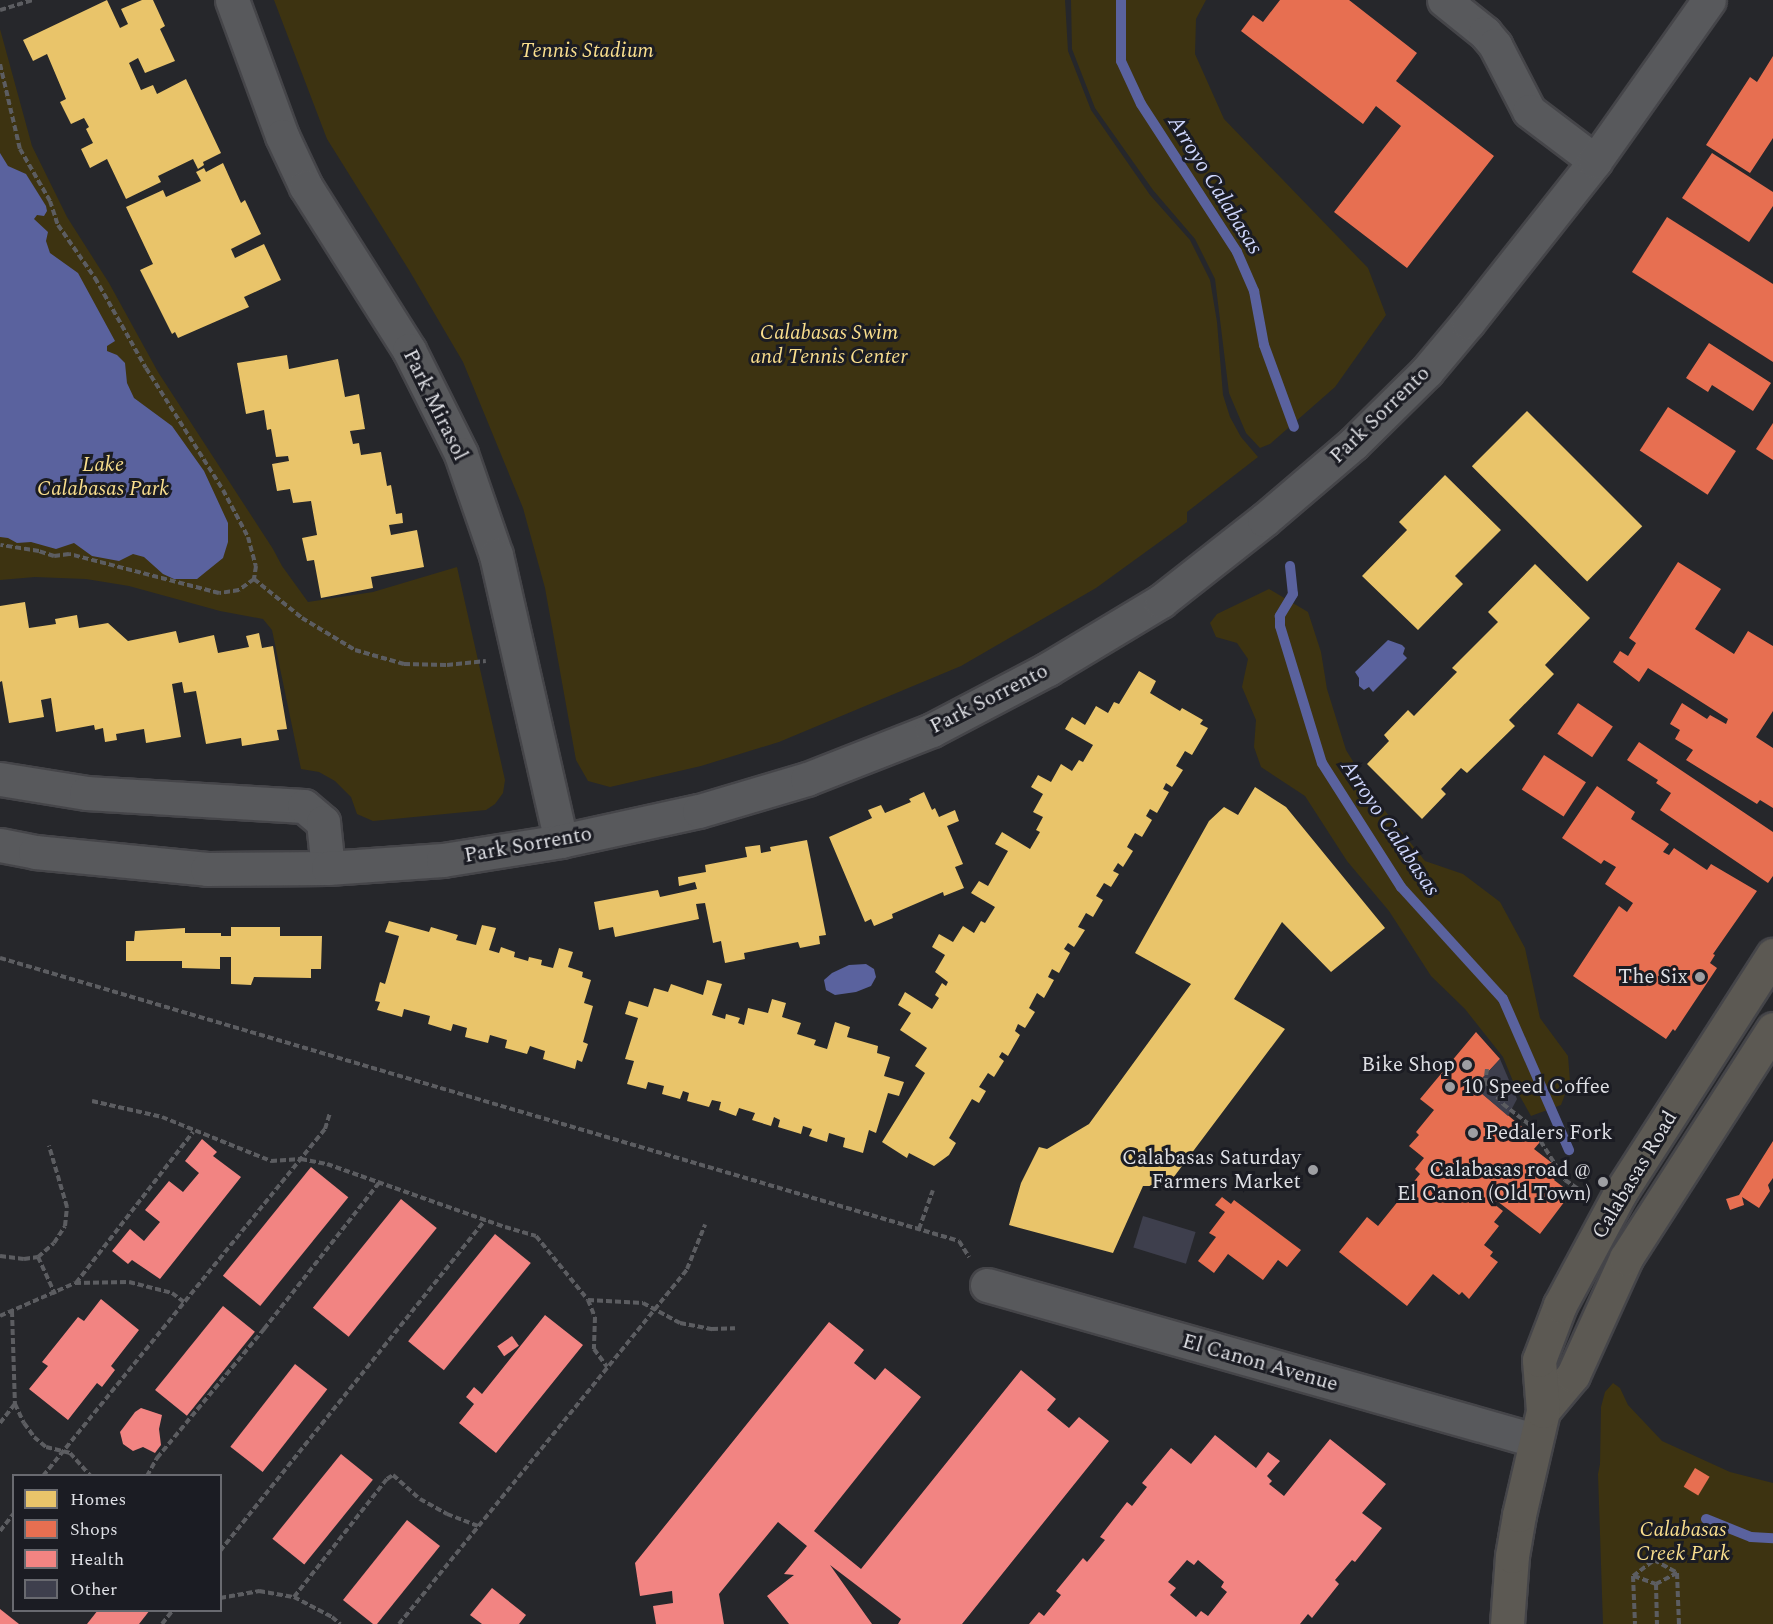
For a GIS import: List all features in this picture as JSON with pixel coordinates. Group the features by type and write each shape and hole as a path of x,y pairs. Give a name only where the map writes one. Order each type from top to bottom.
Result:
{"main road":[{"name":"Calabasas Road","path":"1507,1624 1512,1556 1539,1425 1539,1360 1560,1305 1620,1193 1773,955"},
{"name":"Calabasas Road","path":"1539,1425 1573,1375 1626,1258 1773,1029"}],"street":[{"name":"Park Mirasol","path":"232,0 282,136 306,187 409,350 461,454 496,555 561,841"},
{"path":"1444,0 1485,33 1495,45 1529,111 1595,160"},
{"name":"Park Sorrento","path":"0,845 35,852 207,869 328,868 443,860 561,841 699,811 807,779 932,730 1048,669 1161,601 1327,466 1427,371 1595,160 1709,0"},
{"path":"0,779 86,793 304,806 323,822 328,868"},
{"name":"El Canon Avenue","path":"987,1285 1539,1425"}],"path":[{"path":"0,10 32,0"},
{"path":"0,64 20,149 50,201 58,225 95,278 146,368 223,490 248,537 256,566 254,579 239,590 219,593 69,554 54,556 39,550 0,545"},
{"path":"254,579 302,618 355,650 404,664 447,665 490,661"},
{"path":"0,958 959,1241"},
{"path":"1487,1069 1485,1083 1503,1104 1531,1126 1565,1180 1587,1195"},
{"path":"92,1101 162,1117 193,1132 271,1161 301,1159 327,1164 536,1236 588,1300 595,1317 594,1349 608,1367"},
{"path":"45,1474 325,1130 330,1113"},
{"path":"0,1316 55,1294 75,1283 193,1132"},
{"path":"0,1256 24,1259 38,1257 54,1243 65,1226 67,1207 49,1146"},
{"path":"148,1474 157,1458 264,1329 379,1183"},
{"path":"919,1229 933,1190"},
{"path":"222,1549 485,1220"},
{"path":"399,1624 687,1269 705,1225"},
{"path":"38,1257 55,1294"},
{"path":"75,1283 129,1282 172,1293 184,1302"},
{"path":"588,1300 643,1303 680,1323 712,1329 735,1328"},
{"path":"12,1311 15,1404 34,1437 46,1447 63,1450 76,1458 89,1474"},
{"path":"0,1423 15,1404"},
{"path":"294,1597 387,1479 393,1475 420,1499 447,1515 478,1526"},
{"path":"0,1529 12,1515"},
{"path":"1634,1576 1654,1560 1677,1573"},
{"path":"1634,1576 1656,1584 1677,1573"},
{"path":"1677,1573 1678,1624"},
{"path":"1634,1576 1635,1624"},
{"path":"1656,1584 1657,1624"},
{"path":"222,1598 259,1591 294,1597 332,1617 340,1624"},
{"path":"162,1624 172,1612"}],"green space":[{"name":"Calabasas Swim and Tennis Center","path":"274,0 1065,0 1068,51 1091,110 1150,195 1190,240 1210,280 1217,322 1223,395 1230,417 1241,437 1258,457 1187,512 1187,522 1096,588 961,666 779,742 701,766 610,787 588,781 576,760 545,588 523,508 463,362 327,139"},
{"path":"1071,0 1206,0 1196,19 1195,54 1224,119 1368,268 1386,315 1335,387 1270,444 1260,448 1246,433 1229,393 1215,279 1195,239 1153,190 1095,108 1072,49"},
{"name":"Lake Calabasas Park","path":"0,29 32,146 67,217 109,283 158,372 282,566 308,602 373,592 457,567 505,780 503,793 495,804 486,810 373,821 357,814 351,797 335,781 319,772 301,769 272,630 263,619 220,611 129,586 86,579 35,577 0,580"},
{"path":"1269,589 1308,612 1321,652 1327,689 1346,750 1378,802 1425,861 1463,874 1500,902 1525,948 1540,1018 1568,1056 1570,1081 1561,1105 1531,1116 1517,1091 1503,1057 1465,1009 1431,976 1389,911 1347,861 1305,796 1261,767 1254,747 1256,720 1242,687 1248,659 1237,643 1216,637 1210,623 1217,614"},
{"name":"Calabasas Creek Park","path":"1613,1383 1620,1388 1628,1405 1662,1441 1730,1472 1773,1483 1773,1624 1603,1624 1598,1474 1601,1407 1605,1392"}],"water":[{"path":"0,153 8,166 26,174 46,206 47,211 44,216 37,215 34,219 48,232 46,241 50,253 78,273 115,341 107,346 107,351 117,355 125,363 127,383 134,398 172,426 204,471 228,523 228,542 223,558 197,579 174,579 163,574 144,557 133,554 119,561 92,556 74,543 56,549 31,542 17,543 0,537"},
{"path":"1388,640 1402,645 1405,648 1403,654 1407,658 1373,692 1369,687 1364,690 1359,686 1359,678 1355,672"},
{"path":"866,964 874,969 876,977 871,986 856,992 835,995 826,990 824,980 832,973 849,965"}],"building: Homes":[{"path":"107,0 120,28 128,24 121,9 142,0 153,0 165,26 160,29 175,61 145,73 138,58 129,63 141,90 153,85 157,94 186,79 221,153 203,162 204,165 198,169 193,159 158,176 161,182 126,199 107,159 90,168 81,149 93,143 86,129 89,127 84,118 71,124 60,102 66,99 47,54 33,61 23,40"},
{"path":"223,163 241,203 245,200 261,234 231,249 235,258 264,244 281,280 244,297 249,307 178,338 175,332 172,334 140,270 153,264 126,207 163,190 166,197 201,181 196,172 204,168 206,172"},
{"path":"287,355 289,369 338,359 345,397 359,394 365,429 350,431 353,444 359,443 361,455 381,452 387,486 391,485 396,514 402,513 403,523 389,525 391,535 417,530 424,567 371,577 373,588 321,598 314,560 307,561 302,538 317,535 311,501 293,503 290,489 277,491 272,464 289,461 288,456 276,457 271,429 267,430 264,410 246,414 237,363"},
{"path":"1527,411 1642,526 1587,581 1472,466"},
{"path":"1445,475 1501,530 1455,576 1463,584 1418,630 1362,576 1407,530 1399,522"},
{"path":"1535,564 1590,618 1545,665 1554,674 1509,720 1515,726 1467,773 1461,768 1441,789 1446,794 1422,819 1367,764 1389,741 1384,735 1408,710 1414,716 1457,672 1452,668 1498,622 1488,612"},
{"path":"25,602 29,628 56,624 55,619 77,615 79,628 108,623 128,641 176,631 179,643 214,635 218,653 249,647 246,636 259,633 262,648 273,646 287,729 277,730 279,740 242,746 241,738 206,744 196,691 184,693 182,682 172,684 181,737 146,743 144,729 116,734 117,740 105,742 103,728 95,730 94,725 56,732 51,698 41,700 44,717 9,723 2,681 0,682 0,606"},
{"path":"1139,671 1156,681 1150,693 1180,711 1182,708 1203,720 1200,724 1208,728 1192,755 1185,751 1176,766 1183,770 1172,787 1166,783 1163,789 1169,792 1157,813 1150,809 1146,816 1152,820 1142,837 1135,833 1127,847 1133,851 1123,867 1118,863 1113,871 1119,874 1111,887 1104,883 1096,896 1103,900 1093,917 1086,913 1078,927 1085,930 1074,947 1068,943 1064,949 1070,953 1059,973 1052,969 1048,977 1054,980 1044,998 1037,993 1029,1008 1035,1012 1025,1028 1018,1024 1015,1031 1020,1035 1008,1056 1002,1052 999,1057 1004,1061 994,1077 988,1073 979,1087 986,1091 979,1103 972,1099 949,1138 956,1143 949,1155 934,1166 909,1153 907,1158 882,1142 925,1073 915,1066 927,1048 900,1030 911,1013 898,1005 905,992 932,1009 939,998 935,995 942,983 946,986 948,982 935,972 945,955 932,947 939,934 953,942 963,926 974,933 981,921 985,923 995,907 971,893 979,881 988,886 1008,851 995,844 1002,832 1030,849 1040,832 1036,830 1043,817 1033,812 1043,794 1031,787 1038,775 1051,782 1061,764 1072,771 1079,760 1083,762 1093,745 1065,729 1072,717 1085,725 1096,706 1108,713 1114,702 1119,704"},
{"path":"1255,787 1286,807 1385,928 1331,972 1282,922 1234,999 1285,1029 1167,1186 1143,1186 1113,1253 1009,1225 1021,1183 1039,1147 1047,1149 1089,1124 1191,984 1135,953 1209,821 1224,807 1238,815"},
{"path":"924,792 932,810 935,808 939,817 955,810 959,821 947,826 963,864 955,867 964,888 944,896 943,892 892,914 893,918 874,926 871,919 865,922 829,837 872,818 868,810 881,805 885,813 911,802 909,799"},
{"path":"807,840 826,935 819,936 820,944 800,948 798,942 744,953 745,959 725,963 721,941 713,943 705,903 696,904 699,919 615,937 613,927 599,930 594,902 658,890 660,897 697,889 695,882 679,886 678,877 706,872 705,865 747,857 745,847 760,845 761,853 771,851 770,847"},
{"path":"389,921 429,932 431,927 458,935 456,940 476,945 482,925 496,928 489,950 499,953 501,947 515,952 514,957 528,961 529,957 542,960 541,965 553,968 559,948 573,952 568,967 583,972 582,977 591,980 584,1003 593,1006 583,1042 588,1044 582,1062 577,1060 575,1069 543,1059 545,1051 530,1046 527,1054 505,1048 507,1040 490,1035 488,1043 465,1037 467,1028 453,1024 451,1031 428,1024 430,1016 404,1009 402,1017 377,1010 380,1002 375,1001 380,982 385,984 399,936 385,932"},
{"path":"231,927 280,927 280,936 322,936 321,969 311,969 311,978 254,977 251,985 231,984 231,957 220,957 220,969 182,968 182,961 126,961 126,941 134,941 135,931 185,928 185,933 221,933 221,936 231,936"},
{"path":"707,980 722,984 712,1015 725,1019 726,1014 740,1018 738,1023 744,1025 748,1008 768,1013 772,999 786,1003 782,1017 801,1023 797,1034 816,1040 814,1045 827,1049 835,1022 850,1027 847,1037 878,1046 877,1053 890,1057 884,1076 904,1082 899,1096 888,1093 876,1133 869,1130 863,1153 843,1147 845,1138 829,1133 827,1142 809,1136 812,1129 803,1126 801,1134 778,1127 780,1120 774,1117 771,1126 752,1120 755,1113 739,1108 736,1116 719,1110 721,1102 712,1100 709,1107 687,1101 689,1093 683,1091 680,1099 662,1094 664,1086 648,1082 646,1089 627,1084 634,1061 625,1059 638,1018 625,1014 629,1001 648,1007 654,988 668,992 671,984 703,995"}],"building: Shops":[{"path":"1280,0 1349,0 1417,53 1396,81 1494,156 1407,268 1334,212 1401,126 1376,106 1363,124 1241,31 1253,15 1263,22"},
{"path":"1773,56 1773,138 1750,173 1706,145 1750,77 1757,82"},
{"path":"1712,153 1773,192 1773,206 1749,242 1682,198"},
{"path":"1667,217 1773,284 1773,362 1632,272"},
{"path":"1709,343 1771,383 1753,411 1712,385 1708,392 1686,378"},
{"path":"1668,407 1736,451 1708,495 1640,451"},
{"path":"1773,423 1773,460 1756,449"},
{"path":"1678,562 1721,589 1695,629 1734,654 1748,631 1773,646 1773,711 1756,737 1773,748 1773,808 1760,800 1757,804 1686,760 1693,750 1675,739 1680,730 1670,724 1682,703 1707,719 1710,715 1726,724 1728,719 1648,668 1639,682 1613,662 1620,651 1628,656 1636,643 1629,638"},
{"path":"1578,703 1613,726 1592,757 1557,734"},
{"path":"1639,742 1773,832 1773,876 1768,883 1660,810 1671,793 1656,783 1658,780 1627,760"},
{"path":"1544,755 1586,782 1564,817 1522,789"},
{"path":"1597,786 1635,812 1631,819 1669,844 1663,852 1669,855 1674,848 1707,870 1711,864 1757,891 1713,954 1715,955 1710,963 1717,968 1675,1031 1673,1029 1666,1039 1573,976 1619,906 1627,912 1633,903 1605,884 1616,867 1604,860 1601,864 1562,838"},
{"path":"1476,1032 1500,1059 1474,1087 1540,1142 1534,1149 1561,1170 1554,1180 1571,1193 1540,1234 1497,1201 1494,1204 1503,1211 1494,1222 1499,1226 1484,1245 1493,1252 1490,1256 1498,1262 1469,1299 1462,1292 1459,1295 1433,1274 1407,1306 1339,1252 1367,1217 1378,1226 1420,1174 1415,1169 1424,1158 1409,1146 1419,1135 1416,1132 1434,1110 1420,1099"},
{"path":"1773,1141 1773,1178 1768,1185 1770,1191 1759,1208 1742,1197 1744,1205 1730,1210 1726,1199 1739,1195"},
{"path":"1222,1197 1231,1204 1234,1200 1301,1250 1287,1267 1278,1260 1263,1280 1228,1254 1214,1273 1198,1261 1216,1237 1209,1233 1225,1212 1215,1205"},
{"path":"1695,1468 1710,1477 1698,1496 1684,1487"}],"building: Health":[{"path":"202,1139 217,1152 213,1156 241,1177 160,1279 132,1260 128,1264 112,1251 130,1229 144,1241 160,1222 145,1210 169,1181 183,1192 199,1173 185,1161"},
{"path":"311,1167 348,1197 260,1306 223,1276"},
{"path":"401,1199 437,1228 349,1337 313,1308"},
{"path":"495,1234 531,1263 444,1370 408,1341"},
{"path":"101,1299 139,1330 111,1366 115,1370 102,1387 97,1383 68,1420 29,1389 48,1366 42,1362 78,1317 84,1321"},
{"path":"223,1306 255,1332 187,1416 155,1390"},
{"path":"545,1315 583,1345 496,1453 459,1423 474,1404 466,1397 474,1387 482,1394"},
{"path":"829,1322 864,1350 854,1363 875,1380 885,1368 921,1397 814,1531 861,1569 1021,1370 1056,1399 1047,1410 1069,1428 1079,1417 1109,1441 962,1624 898,1624 901,1619 830,1565 872,1624 789,1624 767,1596 794,1575 784,1574 807,1546 778,1522 719,1594 724,1624 656,1624 653,1606 673,1603 672,1591 640,1596 635,1563"},
{"path":"512,1336 519,1346 504,1356 497,1346"},
{"path":"295,1364 327,1389 263,1472 230,1447"},
{"path":"141,1408 162,1415 159,1429 161,1445 155,1453 143,1447 133,1451 123,1444 120,1432 135,1412"},
{"path":"1215,1435 1256,1468 1268,1452 1280,1461 1267,1476 1272,1481 1269,1484 1284,1496 1330,1439 1386,1484 1362,1513 1382,1528 1355,1562 1352,1560 1335,1580 1339,1584 1312,1618 1308,1614 1300,1624 1029,1624 1039,1612 1044,1616 1061,1595 1056,1591 1083,1558 1087,1562 1105,1540 1100,1537 1127,1502 1132,1506 1147,1487 1142,1483 1171,1448 1191,1464","holes":["1187,1560 1194,1565 1198,1560 1224,1582 1221,1587 1227,1592 1208,1616 1201,1611 1196,1617 1170,1595 1176,1588 1168,1582"]},
{"path":"341,1454 373,1480 304,1565 272,1539"},
{"path":"407,1520 440,1546 377,1624 373,1624 343,1600"},
{"path":"492,1588 526,1615 519,1624 482,1624 470,1615"},
{"path":"0,1609 19,1624 0,1624"},
{"path":"96,1612 148,1612 139,1624 87,1624"}],"building: Other":[{"path":"1500,1059 1517,1099 1508,1116 1474,1087"},
{"path":"1143,1216 1196,1232 1186,1264 1133,1248"}],"waterway":[{"name":"Arroyo Calabasas","path":"1121,0 1121,61 1141,104 1237,252 1254,291 1264,345 1294,427"},
{"name":"Arroyo Calabasas","path":"1290,566 1293,594 1280,616 1280,626 1322,763 1401,887 1503,999 1569,1150"},
{"name":"Arroyo Calabasas","path":"1706,1519 1751,1537 1773,1538"}],"place":[{"name":"The Six","path":"1700,977"},
{"name":"Bike Shop","path":"1467,1065"},
{"name":"10 Speed Coffee","path":"1450,1087"},
{"name":"Pedalers Fork","path":"1473,1133"},
{"name":"Calabasas Saturday Farmers Market","path":"1313,1170"},
{"name":"Calabasas road @ El Canon (Old Town)","path":"1603,1182"}],"park label":[{"name":"Tennis Stadium","path":"587,51"}]}
